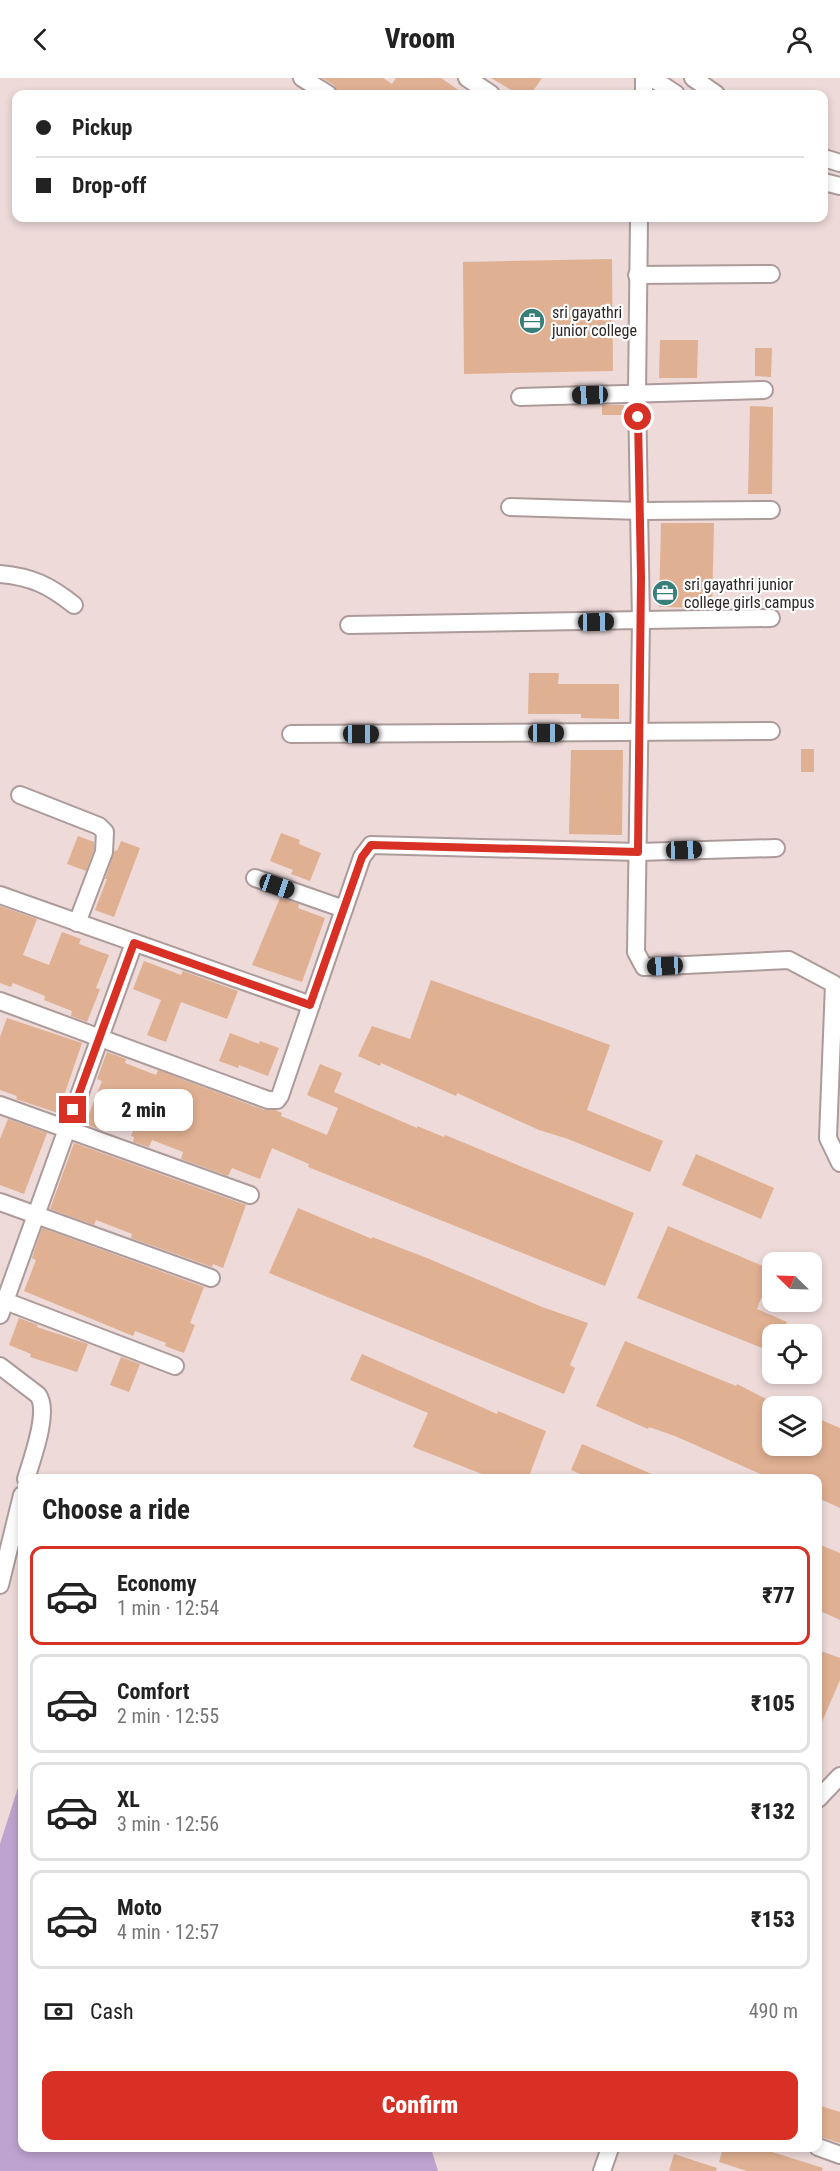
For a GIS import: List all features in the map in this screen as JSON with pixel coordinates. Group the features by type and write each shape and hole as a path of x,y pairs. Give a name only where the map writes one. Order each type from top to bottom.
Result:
{"street":[{"path":"303,78 322,90"},
{"path":"467,78 485,90"},
{"path":"652,78 670,90"},
{"path":"693,78 710,90"},
{"path":"639,222 637,394 641,622 636,952 645,967 789,960 834,984 828,1138 840,1163"},
{"path":"637,275 771,274"},
{"path":"520,397 764,390"},
{"path":"510,507 640,511 771,510"},
{"path":"0,574 27,577 54,590 74,605"},
{"path":"349,626 771,618"},
{"path":"291,734 771,731"},
{"path":"20,795 99,826 105,832 104,852 77,923"},
{"path":"0,1001 268,1100 277,1100 362,857 371,845 638,852 776,848"},
{"path":"255,878 344,909"},
{"path":"0,895 310,1005"},
{"path":"134,943 2,1308 176,1366"},
{"path":"0,1105 250,1195"},
{"path":"0,1202 211,1278"},
{"path":"0,1367 42,1400 43,1414 28,1474"},
{"path":"0,1585 18,1511"},
{"path":"822,1795 840,1776"},
{"path":"822,2148 840,2155"},
{"path":"602,2171 609,2152"}],"shaded area":[{"path":"18,1788 18,2152 432,2152 438,2171 0,2171 0,1844"}],"building":[{"path":"322,78 383,78 392,84 396,78 441,78 458,90 336,90 334,85"},
{"path":"491,78 542,78 534,90 511,90"},
{"path":"612,259 613,371 464,374 463,262"},
{"path":"660,340 698,340 697,378 659,378"},
{"path":"755,348 772,348 771,377 755,376"},
{"path":"602,405 624,405 624,415 602,415"},
{"path":"750,406 773,407 772,494 748,494"},
{"path":"661,523 714,523 712,608 659,607"},
{"path":"529,673 559,673 558,684 619,684 619,719 581,718 581,714 528,714"},
{"path":"801,749 814,749 814,772 801,772"},
{"path":"571,750 623,750 622,835 569,834"},
{"path":"281,833 300,840 299,844 321,853 310,881 291,874 293,870 270,861"},
{"path":"78,836 94,842 94,850 86,871 67,864"},
{"path":"121,841 140,848 114,917 95,910 115,850 117,851"},
{"path":"280,898 299,904 298,908 325,918 302,982 252,965"},
{"path":"0,906 37,919 23,955 49,965 62,932 81,939 79,944 109,955 96,988 100,989 87,1022 71,1016 72,1011 44,1000 45,996 13,983 11,987 0,983"},
{"path":"144,961 181,975 183,971 238,991 227,1019 181,1002 166,1042 147,1035 161,1000 133,989"},
{"path":"431,980 610,1045 587,1110 663,1141 650,1172 568,1139 539,1130 457,1093 456,1096 381,1063 380,1066 358,1056 372,1026 410,1039"},
{"path":"7,1018 82,1043 58,1113 16,1099 17,1096 0,1090 0,1037"},
{"path":"230,1033 259,1044 260,1041 279,1048 268,1076 239,1065 238,1068 219,1061"},
{"path":"107,1052 126,1059 125,1063 156,1075 158,1070 264,1110 275,1110 282,1113 281,1116 327,1135 338,1108 307,1095 320,1064 342,1073 334,1092 417,1128 417,1126 444,1137 445,1135 634,1213 605,1286 308,1167 309,1164 272,1148 260,1179 232,1168 228,1176 181,1159 183,1152 152,1140 149,1147 133,1142 134,1137 131,1136 144,1103 119,1093 104,1131 85,1124 102,1081 97,1079"},
{"path":"8,1119 47,1133 24,1194 0,1185 0,1139"},
{"path":"74,1143 246,1205 223,1268 213,1264 212,1267 131,1238 132,1234 96,1220 94,1225 50,1209"},
{"path":"696,1154 774,1188 761,1219 682,1185"},
{"path":"298,1208 372,1239 372,1237 427,1258 542,1307 588,1323 570,1365 575,1368 564,1394 269,1273"},
{"path":"668,1226 762,1266 762,1296 757,1309 787,1322 786,1324 762,1324 762,1348 637,1298"},
{"path":"42,1228 204,1287 190,1323 195,1325 184,1353 165,1346 166,1343 135,1331 133,1336 24,1291 36,1260 32,1258"},
{"path":"19,1318 38,1325 37,1327 88,1344 77,1372 30,1357 31,1354 9,1345"},
{"path":"625,1341 736,1386 737,1384 762,1397 762,1456 822,1456 822,1420 840,1428 840,1508 822,1500 822,1474 761,1474 675,1436 649,1427 648,1429 596,1406"},
{"path":"362,1354 497,1414 498,1411 546,1431 530,1474 482,1474 413,1447 428,1413 350,1380"},
{"path":"121,1357 140,1364 129,1392 110,1385"},
{"path":"582,1444 651,1474 580,1474 571,1470"},
{"path":"822,1546 840,1553 840,1620 822,1612"},
{"path":"822,1651 840,1658 840,1680 822,1722"},
{"path":"822,2106 840,2112 840,2143 822,2137"},
{"path":"722,2152 773,2152 823,2168 822,2171 747,2171 719,2162"},
{"path":"674,2154 717,2168 716,2171 669,2171"}],"place":[{"name":"sri gayathri junior college","path":"532,321"},
{"name":"sri gayathri junior college girls campus","path":"665,593"}],"route":[{"path":"73,1110 134,943 310,1005 362,857 371,845 638,852 641,577 638,417"}]}
